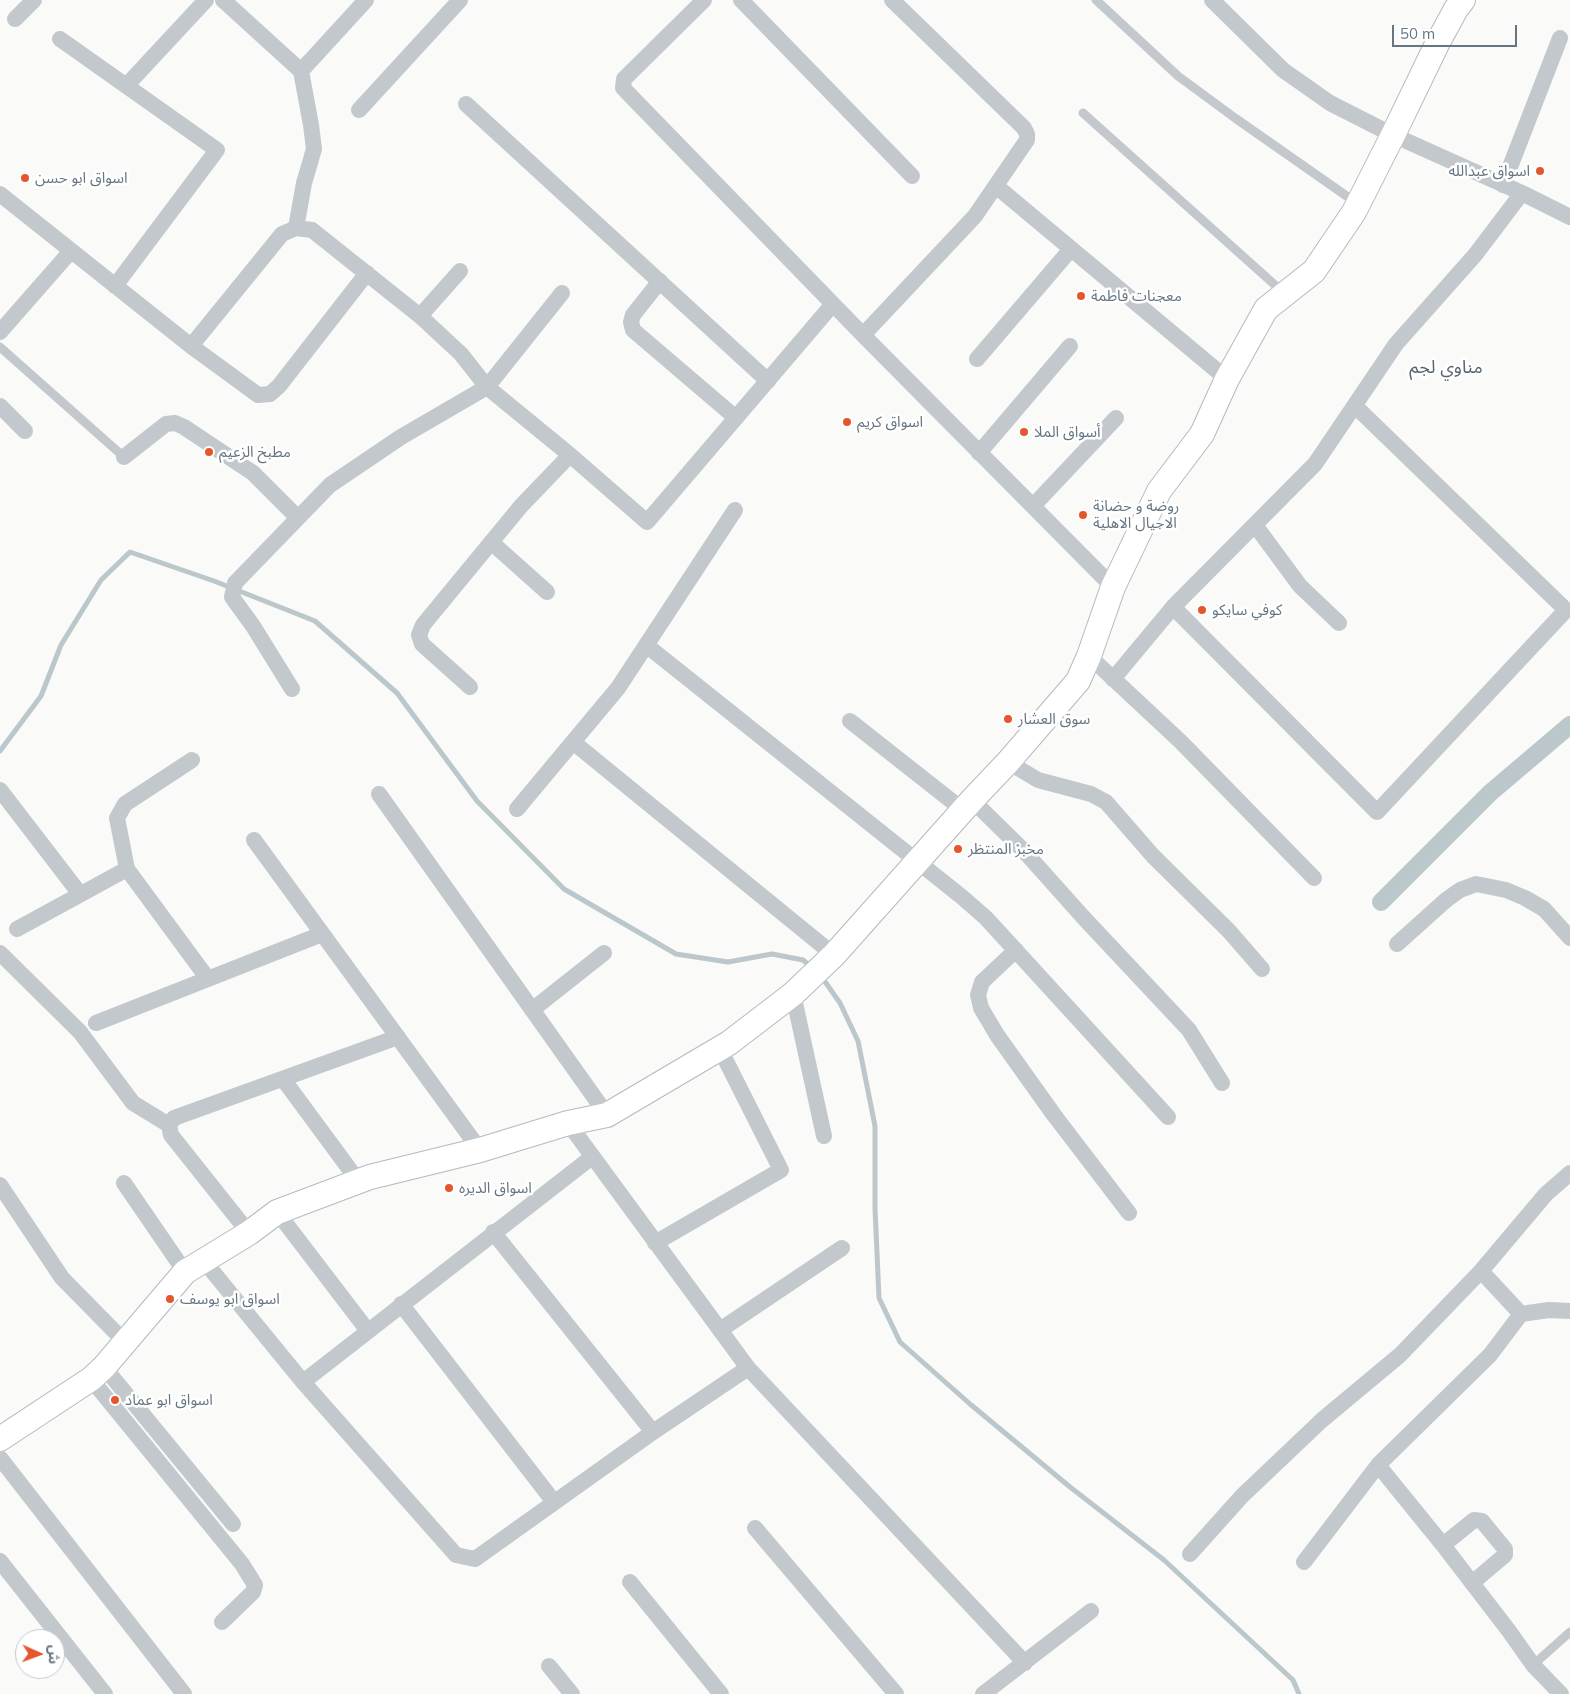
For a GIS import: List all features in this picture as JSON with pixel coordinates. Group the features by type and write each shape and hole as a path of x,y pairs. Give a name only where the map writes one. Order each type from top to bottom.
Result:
{"street":[{"path":"16,19 34,0"},
{"path":"126,86 206,0"},
{"path":"223,0 301,72 314,149 304,183 296,228"},
{"path":"301,72 366,0"},
{"path":"359,110 460,0"},
{"path":"704,0 624,79 623,88 863,335 1113,587"},
{"path":"741,0 912,176"},
{"path":"863,335 975,216 1027,140 1024,128 892,0"},
{"path":"1212,0 1283,70 1330,103 1393,136 1522,193 1570,217"},
{"path":"0,1439 98,1373 194,1267 249,1233 277,1212 370,1177 480,1150 568,1123 607,1115 720,1049 793,994 834,955 967,805 1008,762 1078,681 1089,656 1113,587 1159,491 1202,434 1226,379 1266,309 1314,272 1358,204 1438,42 1456,8 1463,0"},
{"path":"1503,185 1560,38"},
{"path":"60,39 217,150 115,286"},
{"path":"466,104 768,380"},
{"path":"996,186 1226,379"},
{"path":"1113,679 1174,607 1315,464 1396,344 1475,254 1522,193"},
{"path":"0,195 190,346 258,395 270,394 279,386 366,273"},
{"path":"190,346 282,234 296,228 312,230 420,316 461,354 487,387 570,455 647,522 833,304"},
{"path":"976,359 1071,249"},
{"path":"0,332 71,250"},
{"path":"420,316 460,271"},
{"path":"660,281 632,316 633,330 736,418"},
{"path":"292,689 233,590 297,517 330,485 357,465 415,428 487,387 562,293"},
{"path":"979,453 1070,346"},
{"path":"0,406 25,432"},
{"path":"1174,607 1377,812 1566,610 1355,406"},
{"path":"1033,506 1116,418"},
{"path":"124,457 166,424 174,423 184,427 253,472 297,517"},
{"path":"470,687 422,644 419,635 422,625 521,506 570,455"},
{"path":"517,809 618,688 735,510"},
{"path":"1255,525 1300,586 1339,623"},
{"path":"491,542 547,592"},
{"path":"646,645 986,918 1168,1117"},
{"path":"1089,656 1181,742 1314,878"},
{"path":"850,721 967,805 1024,851 1189,1030 1222,1083"},
{"path":"573,742 834,955"},
{"path":"192,760 125,804 117,818 127,869 208,979"},
{"path":"1008,762 1038,780 1091,794 1106,802 1153,856 1229,931 1262,969"},
{"path":"0,790 80,894"},
{"path":"379,794 607,1115"},
{"path":"254,840 480,1150"},
{"path":"17,929 127,869"},
{"path":"1397,944 1446,900 1460,890 1476,884 1506,890 1525,898 1544,909 1570,938"},
{"path":"96,1023 322,934"},
{"path":"1016,950 982,982 978,996 981,1008 1002,1043 1054,1116 1129,1213"},
{"path":"0,953 80,1032 133,1104 169,1125"},
{"path":"532,1010 604,953"},
{"path":"793,994 824,1136"},
{"path":"249,1233 171,1135 169,1125 174,1118 398,1037"},
{"path":"656,1243 781,1170 720,1049"},
{"path":"283,1079 359,1182"},
{"path":"568,1123 748,1368 1024,1663"},
{"path":"303,1382 493,1232 592,1157"},
{"path":"1190,1554 1242,1496 1322,1420 1400,1355 1481,1271 1546,1194 1570,1173"},
{"path":"124,1183 194,1267 303,1382 456,1555 475,1559 653,1432 748,1368"},
{"path":"0,1185 62,1278 126,1343"},
{"path":"277,1212 368,1331"},
{"path":"493,1232 653,1432"},
{"path":"720,1330 842,1248"},
{"path":"1481,1271 1521,1314"},
{"path":"401,1304 554,1502"},
{"path":"1304,1562 1378,1465 1490,1355 1521,1314 1549,1310 1570,1311"},
{"path":"98,1373 234,1524"},
{"path":"98,1373 242,1564 255,1585 253,1592 222,1622"},
{"path":"0,1458 184,1694"},
{"path":"1378,1465 1443,1545 1533,1665 1561,1694"},
{"path":"1443,1545 1474,1520 1482,1521 1506,1549 1505,1555 1472,1583"},
{"path":"755,1528 896,1694"},
{"path":"0,1561 105,1694"},
{"path":"630,1582 721,1694"},
{"path":"984,1694 1091,1612"},
{"path":"549,1666 572,1694"}],"lane":[{"path":"1096,0 1178,76 1358,204"},
{"path":"1083,113 1286,294"},
{"path":"0,347 124,457"},
{"path":"1533,1665 1570,1632"}],"waterway":[{"path":"0,751 41,696 61,645 101,580 130,552 214,581 315,621 397,693 477,801 564,889 676,954 728,962 772,954 803,960 810,966"},
{"path":"1381,902 1490,793 1570,725"},
{"path":"826,983 840,1003 858,1041 875,1126 875,1208 879,1298 900,1342 970,1404 1070,1487 1164,1560 1293,1680 1299,1694"}],"place":[{"name":"اسواق عبدالله","path":"1540,171"},
{"name":"اسواق ابو حسن","path":"25,178"},
{"name":"معجنات فاطمة","path":"1081,296"},
{"name":"اسواق كريم","path":"847,422"},
{"name":"أسواق الملا","path":"1024,432"},
{"name":"مطبخ الزعيم","path":"209,452"},
{"name":"روضة و حضانة الاجيال الاهلية","path":"1083,515"},
{"name":"كوفي سايكو","path":"1202,610"},
{"name":"سوق العشار","path":"1008,719"},
{"name":"مخبز المنتظر","path":"958,849"},
{"name":"اسواق الديره","path":"449,1188"},
{"name":"اسواق ابو يوسف","path":"170,1299"},
{"name":"اسواق ابو عماد","path":"115,1400"}],"district":[{"name":"مناوي لجم","path":"1446,368"}]}
